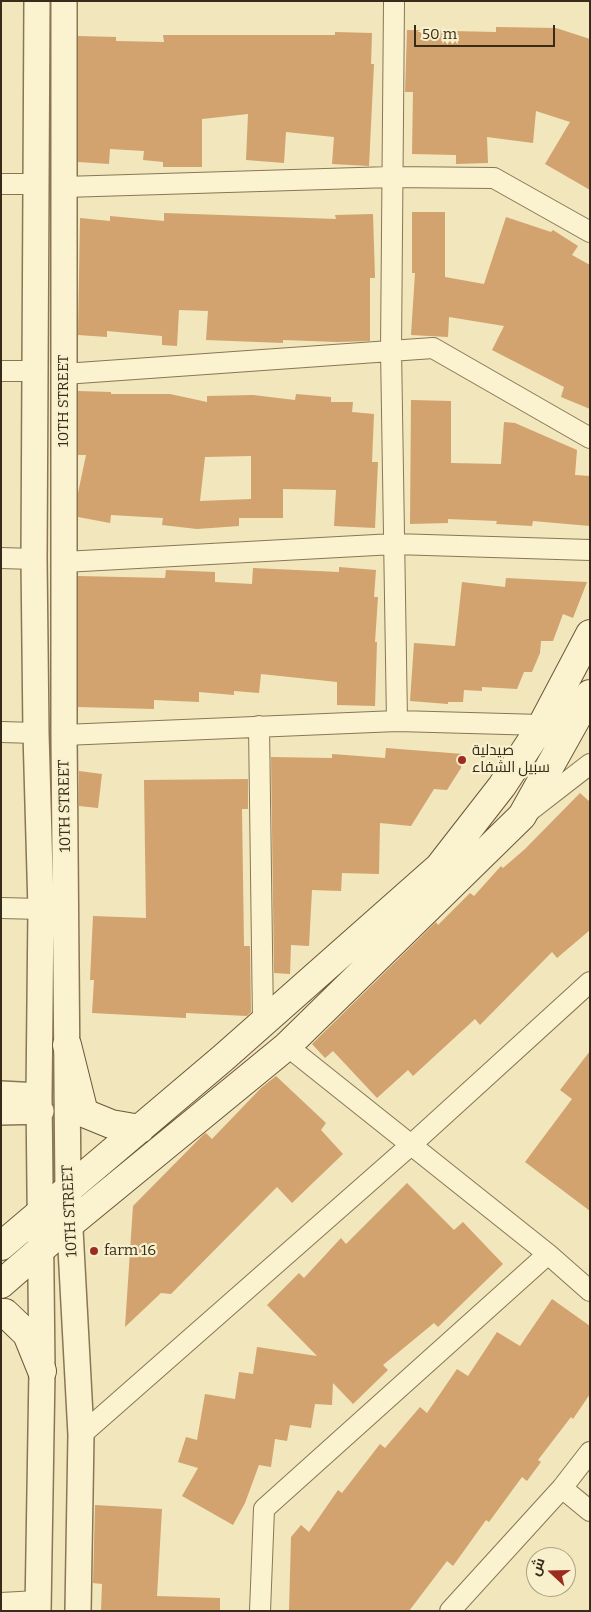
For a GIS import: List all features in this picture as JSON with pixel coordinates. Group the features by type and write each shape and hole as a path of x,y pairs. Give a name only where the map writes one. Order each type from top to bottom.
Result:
{"main road":[{"path":"1,1246 68,1192 439,867 502,786 542,725 590,634"},
{"path":"1,1284 70,1224 287,1046 522,816 590,694"},
{"path":"67,1045 84,1113 111,1124 140,1129"},
{"path":"1,1312 5,1313 27,1334 42,1370"}],"street":[{"name":"10TH STREET","path":"37,1 34,559 41,909 42,1370 38,1606"},
{"name":"10TH STREET","path":"64,1 64,735 68,1192 81,1435 78,1611"},
{"path":"394,1 391,349 397,720"},
{"path":"64,187 391,177 494,178 590,232"},
{"path":"1,184 36,184"},
{"path":"64,374 391,349 433,348 590,438"},
{"path":"1,371 34,371"},
{"path":"64,562 394,544 590,550"},
{"path":"1,558 34,559"},
{"path":"64,735 397,720 542,725"},
{"path":"259,726 263,1022"},
{"path":"1,732 36,733"},
{"path":"522,816 590,764"},
{"path":"1,908 41,909"},
{"path":"81,1435 412,1144 590,982"},
{"path":"287,1046 412,1144 548,1254 590,1291"},
{"path":"1,1094 40,1104"},
{"path":"1,1112 40,1104"},
{"path":"260,1611 264,1509 548,1254"},
{"path":"450,1611 562,1488 590,1452"},
{"path":"562,1488 590,1511"},
{"path":"1,1603 38,1606"}],"building":[{"path":"496,27 556,28 590,39 590,190 545,164 570,122 536,111 533,143 487,137 488,163 456,164 456,155 412,154 413,92 405,92 407,30 496,32"},
{"path":"335,32 372,33 371,64 374,64 369,166 332,164 334,137 286,132 284,163 246,160 248,114 202,119 202,167 163,167 163,162 143,160 144,151 110,149 109,164 78,162 78,36 116,37 116,41 164,42 163,35 335,35"},
{"path":"412,212 445,212 445,277 484,284 506,217 551,232 553,230 578,246 572,255 590,265 590,409 561,397 564,387 492,350 504,326 449,317 448,337 411,335 415,273 412,273"},
{"path":"164,213 336,219 335,215 373,214 375,278 370,278 370,341 283,340 283,343 206,340 208,311 179,310 177,346 162,345 162,336 107,331 107,337 78,335 80,218 110,221 110,216 164,221"},
{"path":"78,391 111,392 111,394 170,394 207,402 207,396 253,395 295,400 296,394 331,397 331,402 353,402 352,412 374,414 372,462 378,462 375,528 334,526 336,490 283,489 283,518 239,518 239,526 197,529 162,525 163,518 111,515 110,523 78,517 78,493 86,455 78,455","holes":["251,456 251,499 200,501 205,457"]},
{"path":"411,400 451,401 451,463 501,464 504,422 515,423 577,450 575,475 590,476 590,526 533,521 532,526 496,524 497,521 448,519 448,523 410,524"},
{"path":"339,567 376,570 374,597 378,597 375,642 377,642 375,706 337,705 337,682 261,674 259,693 234,691 234,695 199,692 199,702 154,700 154,709 78,707 78,576 165,578 166,570 215,572 215,582 252,584 253,568 339,572"},
{"path":"506,578 587,582 573,618 563,614 553,641 541,641 540,653 532,672 524,672 517,689 482,687 482,691 464,690 463,702 448,702 448,704 410,701 414,643 455,646 462,582 505,587"},
{"path":"386,748 463,754 461,768 447,790 434,789 411,826 380,823 379,874 342,873 341,891 312,890 309,946 291,945 290,974 274,973 271,757 332,758 332,754 385,758"},
{"path":"79,771 102,774 98,808 79,806"},
{"path":"248,779 248,809 242,809 244,946 250,946 251,1012 247,1016 186,1013 186,1018 92,1013 94,980 90,980 93,916 146,918 144,780"},
{"path":"580,793 590,802 590,930 557,958 552,952 480,1025 475,1019 413,1076 408,1070 377,1098 333,1051 325,1058 312,1044 436,922 438,925 470,893 474,896 501,866 503,868 525,849"},
{"path":"590,1051 590,1211 525,1162 572,1099 560,1090"},
{"path":"276,1076 326,1123 321,1130 343,1154 292,1203 277,1187 171,1294 161,1293 125,1327 133,1206 204,1134 206,1133 212,1139 261,1088"},
{"path":"407,1183 454,1230 463,1222 503,1264 438,1327 434,1323 383,1365 388,1370 353,1404 333,1383 332,1405 315,1404 311,1428 290,1425 287,1441 275,1439 271,1467 259,1465 245,1503 233,1525 182,1496 198,1468 178,1462 186,1437 197,1440 205,1394 235,1399 239,1372 253,1374 257,1347 317,1356 267,1305 299,1273 304,1278 341,1238 346,1244"},
{"path":"552,1299 590,1326 590,1394 573,1419 571,1417 538,1460 541,1462 527,1481 522,1477 489,1522 486,1520 453,1566 447,1561 409,1611 289,1611 291,1537 301,1525 309,1532 338,1490 342,1493 380,1444 385,1448 420,1407 427,1413 457,1369 468,1376 497,1332 520,1346"},
{"path":"95,1505 162,1509 157,1596 220,1598 220,1611 101,1611 102,1584 93,1583"}],"place":[{"name":"صيدلية سبيل الشفاء","path":"462,760"},
{"name":"farm 16","path":"94,1251"}]}
